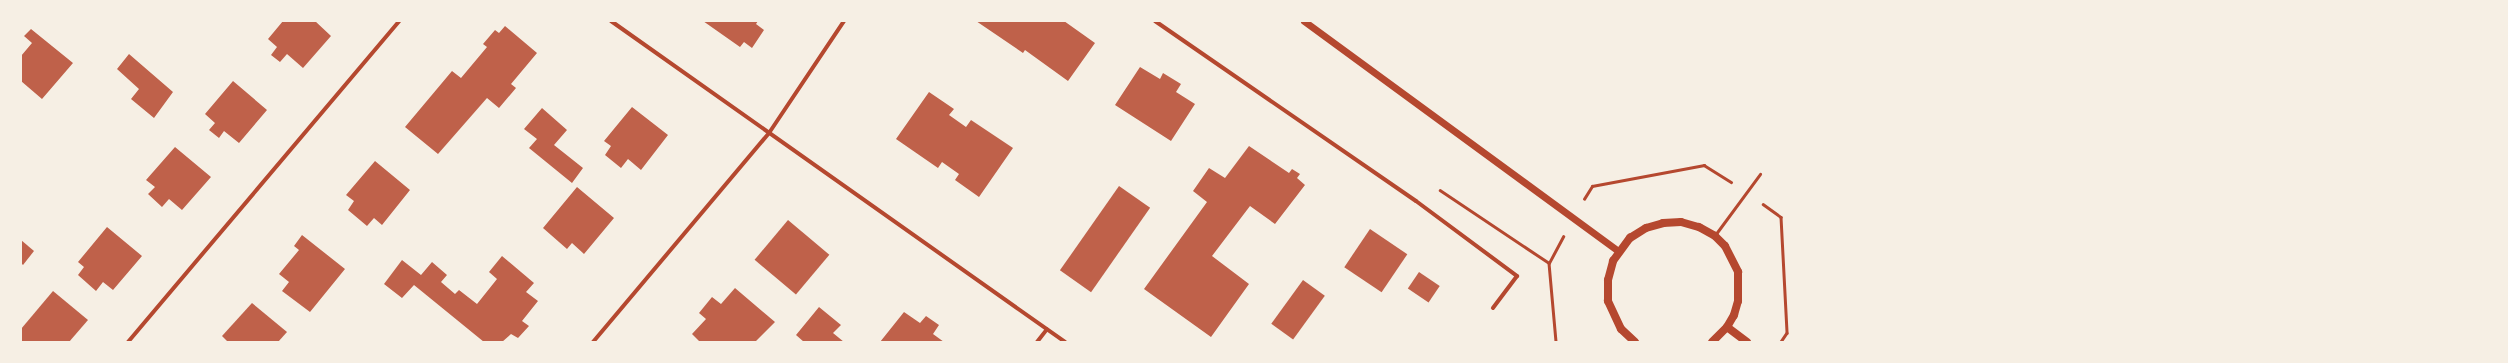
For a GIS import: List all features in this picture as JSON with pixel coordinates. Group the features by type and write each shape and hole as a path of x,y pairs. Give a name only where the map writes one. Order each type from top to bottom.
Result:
{"main road":[{"path":"1630,340 1616,320 1608,301 1610,270 1618,251 1630,238 1646,228 1663,223 1681,222 1699,227 1714,236 1729,252 1738,272 1738,301 1727,327 1712,342"},
{"path":"1727,327 1747,342"}],"street":[{"path":"128,342 399,21"},
{"path":"612,21 1065,342"},
{"path":"593,342 769,133 844,21"},
{"path":"1155,21 1416,201 1517,276 1493,308"},
{"path":"1304,21 1618,251"},
{"path":"1037,342 1047,329"}],"lane":[{"path":"1714,236 1760,174"}],"building":[{"path":"283,21 315,21 331,36 303,68 287,54 280,62 271,55 277,47 268,39"},
{"path":"703,21 758,21 756,24 764,30 752,48 744,42 740,47"},
{"path":"976,21 1064,21 1095,43 1068,81 1025,50 1023,53"},
{"path":"505,26 537,53 511,84 516,88 499,108 487,98 438,154 405,127 452,71 461,78 487,47 483,44 495,30 499,33"},
{"path":"31,29 73,63 42,99 21,81 21,56 32,43 24,36"},
{"path":"129,54 173,92 154,118 131,99 139,89 117,69"},
{"path":"1140,67 1160,79 1163,73 1181,84 1176,92 1195,104 1171,141 1115,105"},
{"path":"233,81 267,110 239,143 224,131 219,138 209,130 215,123 205,114"},
{"path":"929,92 954,109 949,115 966,127 971,120 1013,148 979,197 955,180 959,174 942,162 938,168 896,139"},
{"path":"632,107 668,135 641,170 628,159 621,168 605,155 611,146 604,141"},
{"path":"542,108 567,130 554,145 583,168 572,183 529,148 537,139 524,129"},
{"path":"1249,146 1289,173 1292,169 1300,174 1297,178 1305,185 1275,224 1250,206 1212,256 1249,284 1211,337 1144,289 1207,202 1193,191 1209,168 1225,178"},
{"path":"175,147 211,177 182,210 169,199 162,207 148,194 155,187 146,180"},
{"path":"375,161 410,190 382,225 374,218 367,226 348,210 354,201 346,195"},
{"path":"1119,186 1150,208 1091,292 1060,270"},
{"path":"577,187 614,218 584,254 572,243 567,249 543,228"},
{"path":"788,220 829,255 796,295 755,260"},
{"path":"107,227 142,256 113,290 103,282 96,291 78,275 84,267 78,262"},
{"path":"1370,229 1407,254 1382,292 1344,267"},
{"path":"302,235 345,269 310,312 282,291 289,282 279,274 299,250 294,246"},
{"path":"21,240 34,251 23,265 21,263"},
{"path":"502,256 534,283 526,292 538,301 522,321 529,326 518,338 511,334 502,342 484,342 414,285 402,298 384,284 402,260 421,275 432,262 447,275 441,282 455,294 459,290 477,304 497,279 489,272"},
{"path":"1419,272 1440,286 1429,303 1408,289"},
{"path":"1303,280 1325,296 1293,340 1271,324"},
{"path":"735,288 775,322 755,342 700,342 692,334 706,319 699,313 712,297 721,304"},
{"path":"53,291 88,320 69,342 21,342 21,329"},
{"path":"252,303 287,332 278,342 228,342 222,336"},
{"path":"819,307 841,325 833,333 844,342 804,342 796,335"},
{"path":"904,312 920,323 926,316 939,325 933,334 944,342 880,342"}]}
